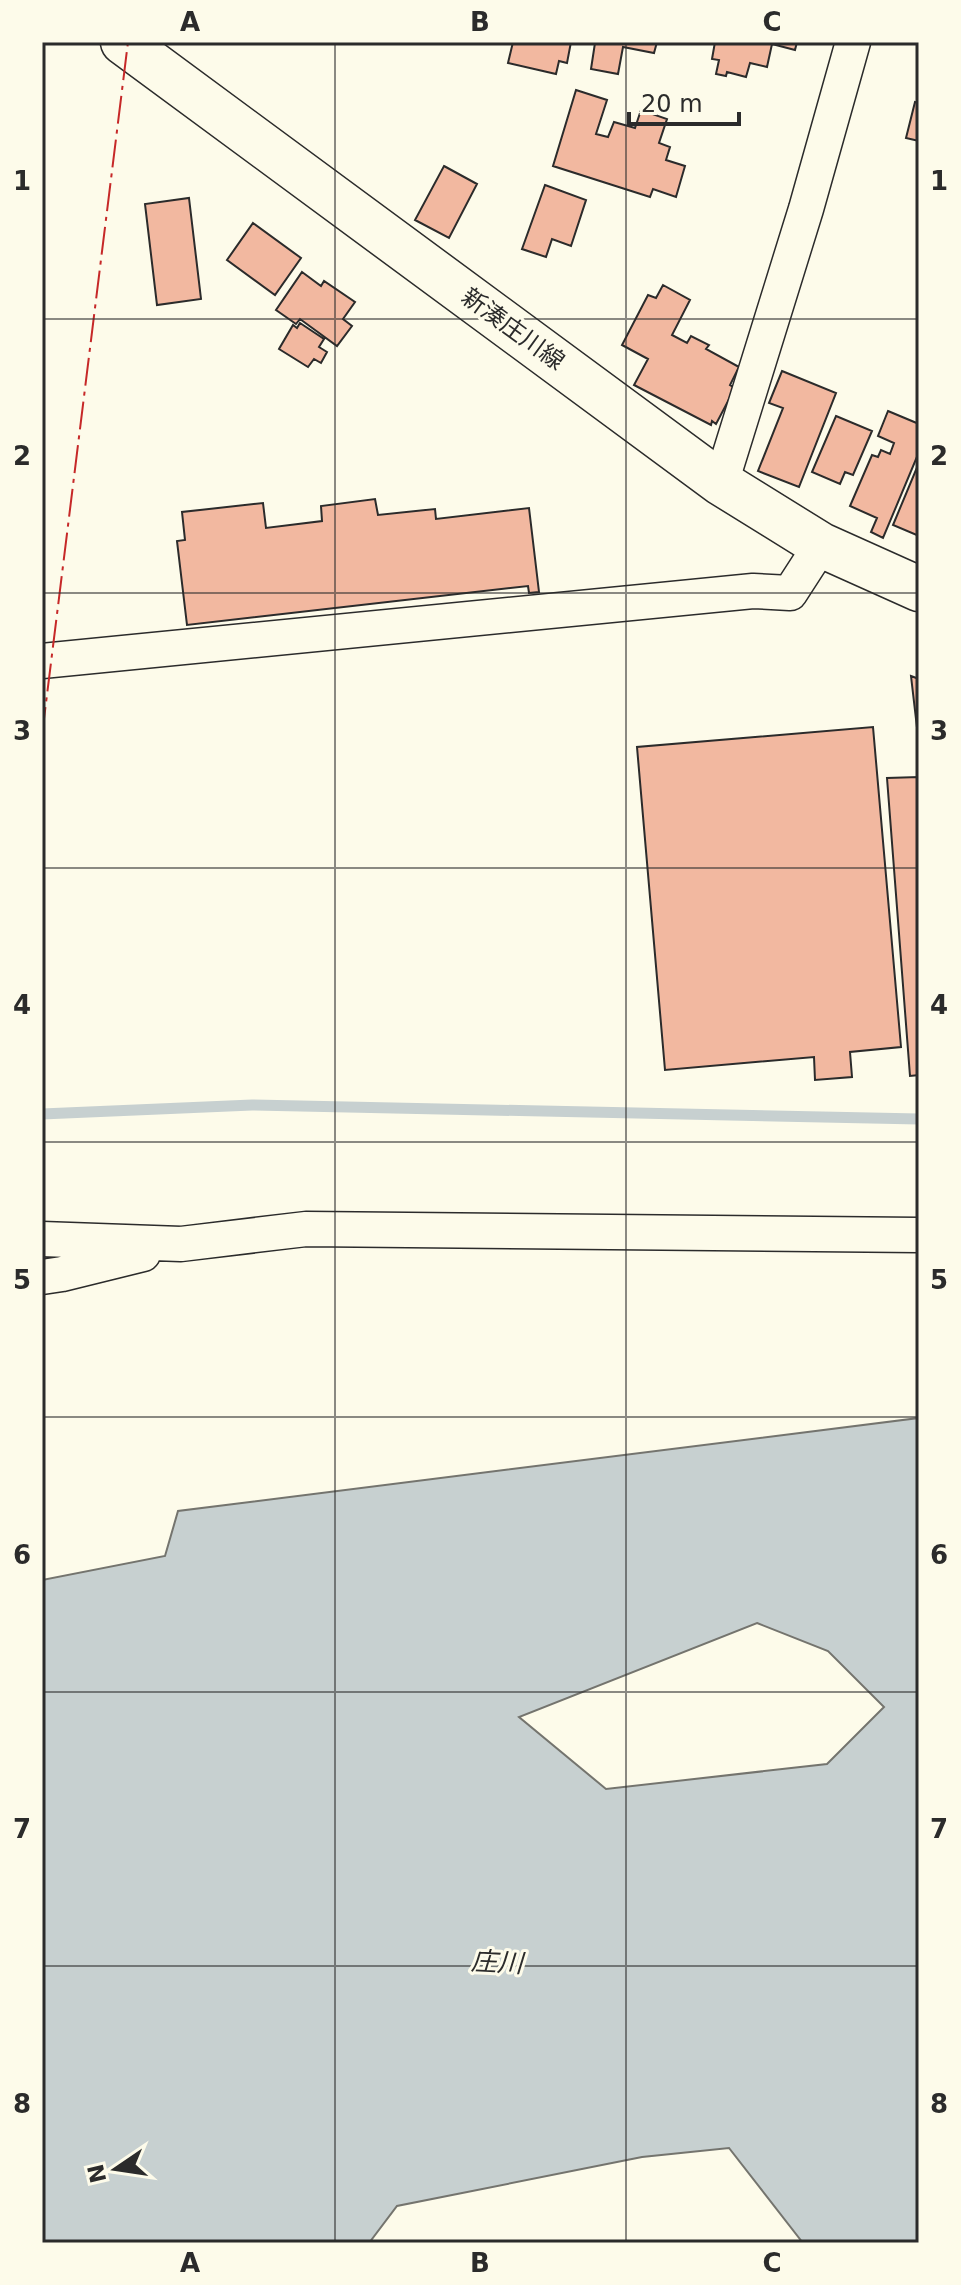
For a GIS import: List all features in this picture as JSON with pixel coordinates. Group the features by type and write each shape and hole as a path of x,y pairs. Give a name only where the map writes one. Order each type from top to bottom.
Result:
{"main road":[{"name":"新湊庄川線","path":"123,42 721,483 821,545 919,589"}],"street":[{"path":"721,483 806,209 853,42"},
{"path":"42,661 753,591 790,593 821,545"},
{"path":"42,1277 181,1244 306,1229 919,1235"},
{"path":"42,1239 181,1244"}],"water":[{"name":"庄川","path":"919,1418 919,2243 803,2243 729,2148 642,2157 397,2206 369,2243 42,2243 42,1580 165,1556 178,1511","holes":["757,1623 828,1651 884,1707 827,1764 606,1789 519,1717"]}],"building":[{"path":"513,42 571,42 567,63 559,61 556,74 508,63"},
{"path":"591,42 657,42 654,53 623,47 618,74 591,69 595,43"},
{"path":"715,42 797,42 795,50 772,44 767,67 750,63 746,77 727,72 726,76 716,74 719,60 712,59"},
{"path":"576,90 607,100 596,134 608,137 614,122 635,128 641,110 667,119 659,143 670,147 666,160 685,166 676,197 653,189 650,197 553,166"},
{"path":"915,102 919,103 919,141 906,138"},
{"path":"444,166 477,184 449,238 415,220"},
{"path":"545,185 586,200 571,246 552,239 546,257 522,249"},
{"path":"189,198 201,299 157,305 145,204"},
{"path":"253,223 301,258 275,295 227,260"},
{"path":"302,272 321,286 324,281 355,302 343,319 352,326 337,346 300,319 296,324 276,310"},
{"path":"663,285 690,300 672,335 687,343 691,336 709,345 706,349 739,367 730,385 735,388 716,424 712,421 711,425 634,385 648,359 622,345 648,295 656,298"},
{"path":"300,323 324,339 319,347 327,352 321,363 314,359 308,367 279,349 293,325 297,328"},
{"path":"782,371 836,393 799,487 758,471 783,408 769,403"},
{"path":"888,411 919,424 919,452 883,538 871,532 877,518 850,506 872,455 878,457 881,450 890,454 894,443 878,436"},
{"path":"836,416 872,431 853,475 845,472 840,484 812,472"},
{"path":"919,465 919,536 893,525"},
{"path":"375,499 378,515 435,509 436,519 529,508 539,592 529,593 528,586 187,625 177,541 185,540 182,512 263,503 266,528 322,521 321,506"},
{"path":"911,676 919,679 919,745"},
{"path":"873,727 901,1047 850,1052 852,1077 815,1080 814,1057 665,1070 637,747"},
{"path":"919,777 919,1075 910,1076 887,778"}],"waterway":[{"path":"42,1114 252,1105 919,1119"}],"power":[{"path":"42,735 128,42"}]}
